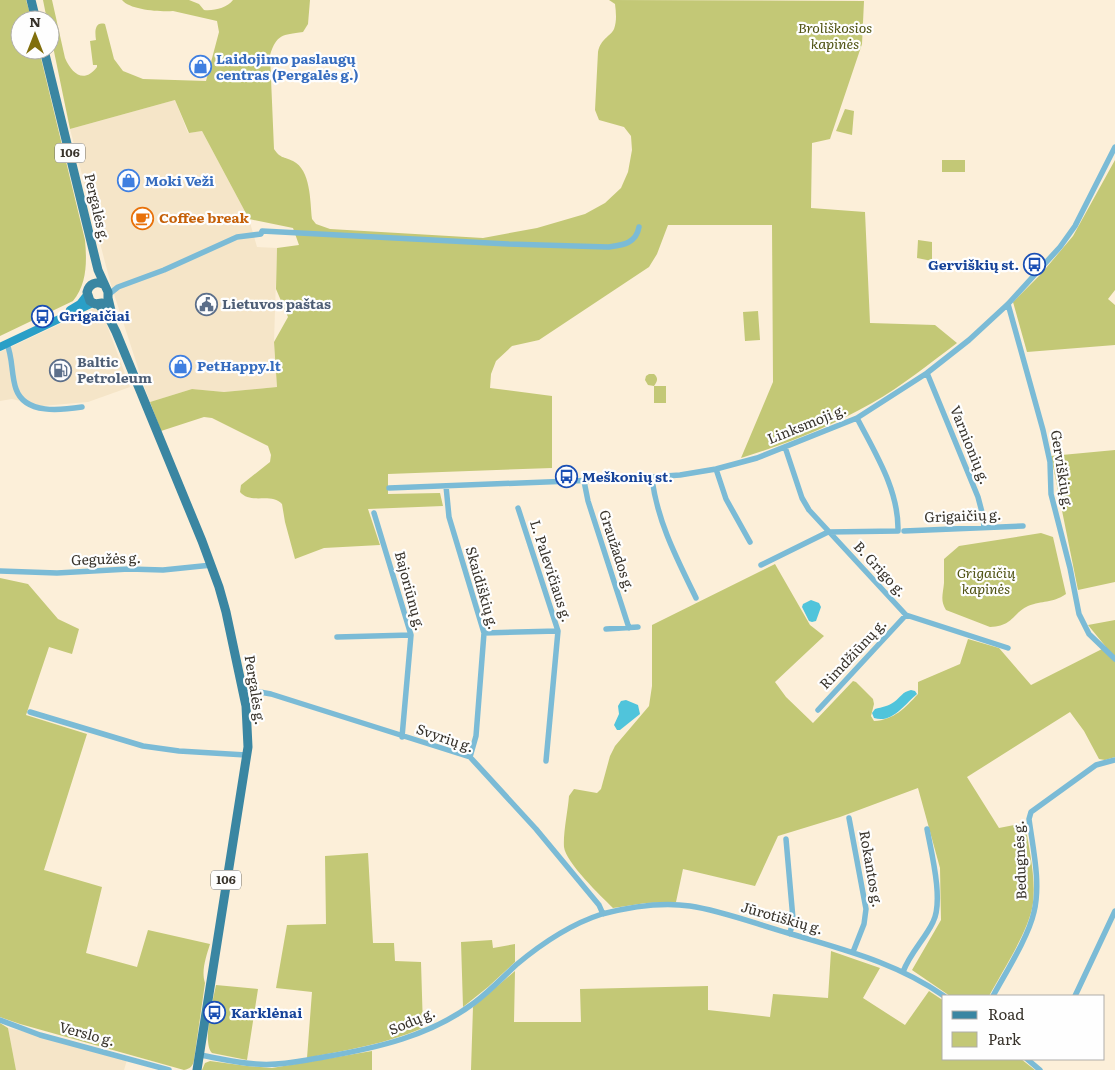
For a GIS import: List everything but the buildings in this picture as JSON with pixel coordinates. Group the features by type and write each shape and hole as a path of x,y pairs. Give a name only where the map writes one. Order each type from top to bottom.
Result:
{"main road":[{"name":"Pergalės g.","path":"46,60 94,257 106,291 116,332"},
{"name":"Pergalės g.","path":"92,284 95,270 94,257"},
{"path":"98,282 106,291 104,302 96,304 90,301 87,295 88,289 92,284 98,282"},
{"name":"Pergalės g.","path":"96,304 107,314 116,332 212,565 226,612 244,690 248,718 246,755 197,1070"}],"street":[{"name":"Linksmoji g.","path":"389,488 652,478 716,469 757,458 857,418 927,373 969,340 1008,304 1060,247 1075,226 1115,147"},
{"path":"106,291 168,268 237,237 261,234 262,231 508,244 608,247 633,240 638,235 639,227"},
{"path":"51,322 80,304 87,295"},
{"path":"82,407 51,409 27,403 16,390 11,355 4,345 51,322 96,304"},
{"name":"Gerviškių g.","path":"1008,304 1043,430 1050,462 1051,494 1070,568 1079,614 1084,626 1095,642 1115,659"},
{"name":"Varnionių g.","path":"927,373 978,497 984,528"},
{"path":"857,418 881,466 894,498 898,509 901,531"},
{"name":"B. Grigo g.","path":"785,447 802,498 809,510 906,615 1008,648"},
{"path":"716,469 726,499 750,542"},
{"path":"652,478 659,515 696,598"},
{"name":"Graužados g.","path":"584,481 588,501 629,628"},
{"name":"Skaidiškių g.","path":"446,486 449,517 484,633 476,736 470,757"},
{"name":"L. Palevičiaus g.","path":"518,508 558,631 546,761"},
{"name":"Bajoriūnų g.","path":"374,513 411,635 402,737"},
{"path":"1050,524 1058,523"},
{"name":"Grigaičių g.","path":"761,565 828,532 1023,526"},
{"name":"Gegužės g.","path":"0,571 57,573 163,570 212,565"},
{"name":"Rimdžiūnų g.","path":"818,710 906,615"},
{"path":"606,629 638,627"},
{"path":"484,633 558,631"},
{"path":"338,636 411,635"},
{"name":"Svyrių g.","path":"244,690 271,694 470,757 536,829 599,905 603,914"},
{"path":"30,712 143,746 179,751 246,755"},
{"name":"Bedugnės g.","path":"994,995 1030,924 1034,910 1036,879 1029,819 1031,812 1096,765 1115,760"},
{"name":"Rokantos g.","path":"849,818 866,909 864,924 853,952"},
{"path":"903,972 914,950 934,921 936,914 935,877 927,829"},
{"path":"786,839 793,919 790,934"},
{"name":"Jūrotiškių g.","path":"603,914 657,906 690,906 713,911 853,952 918,979 942,995"},
{"path":"1075,995 1115,911"},
{"name":"Sodų g.","path":"200,1055 256,1064 285,1064 363,1050 400,1041 462,1012 534,950 569,929 603,914"},
{"name":"Verslo g.","path":"0,1020 40,1034 169,1070"},
{"path":"1035,1061 1040,1070"}],"shaded area":[{"path":"175,100 188,133 202,131 249,219 257,247 277,248 274,342 277,387 224,392 192,389 150,402 143,383 111,285 70,129"},
{"path":"92,309 102,312 130,387 88,402 42,406 12,399 0,401 0,352"},
{"path":"8,1028 127,1060 124,1070 16,1070"}],"green space":[{"path":"0,0 26,0 29,10 10,10 10,60 41,60 85,240 85,272 81,287 73,301 0,336"},
{"path":"43,0 52,0 54,10 45,10"},
{"name":"Broliškosios kapinės","path":"122,0 189,0 199,4 204,10 208,10 224,7 233,0 310,0 308,24 303,32 285,35 278,39 270,55 274,149 280,156 299,165 303,171 310,195 312,219 316,224 330,229 483,238 537,228 585,214 605,203 621,188 628,172 632,150 631,136 624,127 599,120 595,110 599,47 612,32 616,23 615,4 609,0 864,1 862,44 830,139 812,143 811,208 865,212 870,323 935,325 957,343 894,389 856,412 808,434 741,458 773,382 772,225 668,225 657,254 649,267 539,340 512,346 496,361 491,374 490,388 552,396 552,468 388,474 388,494 440,493 443,506 368,509 380,545 324,548 295,559 282,504 272,499 250,498 240,492 241,485 270,462 271,455 268,446 212,418 204,417 161,431 150,402 192,389 224,392 277,387 274,342 288,317 276,289 277,248 299,245 293,228 249,219 202,131 189,133 175,100 70,129 56,60 60,60 60,36 65,58 71,69 79,75 88,75 97,67 97,65 93,65 90,41 96,40 97,26 105,24 114,59 123,71 143,79 206,81 219,32 217,21 173,11 153,11 138,8"},
{"path":"845,109 854,111 852,135 836,131"},
{"path":"942,160 965,160 965,172 942,172"},
{"path":"1115,160 1115,290 1108,299 1115,305 1115,345 1027,352 1013,302 1041,274 1073,236"},
{"path":"918,240 932,242 932,261 917,258"},
{"path":"758,311 760,340 745,341 743,312"},
{"path":"649,374 654,374 657,377 657,382 654,386 648,385 645,380"},
{"path":"654,386 666,386 666,403 654,403"},
{"path":"1115,450 1115,582 1078,590 1051,456"},
{"name":"Grigaičių kapinės","path":"1041,533 1053,537 1066,594 1051,601 1028,606 1008,622 998,626 990,627 946,610 942,600 944,559 959,546"},
{"path":"775,564 810,625 824,636 775,682 786,697 813,723 853,681 873,699 874,704 871,716 874,721 893,716 918,694 918,682 960,664 968,639 999,648 1031,685 1106,647 1088,625 1115,620 1115,757 1105,760 1099,759 1084,731 1070,712 967,777 999,828 1025,823 1033,873 1033,903 1027,925 990,995 949,995 912,970 941,920 940,868 918,788 840,817 778,836 755,886 683,869 676,902 646,903 613,908 585,879 571,862 564,847 569,796 574,789 597,793 601,789 610,756 615,746 649,706 652,686 652,625"},
{"path":"0,578 28,584 58,619 79,629 72,654 49,647 26,715 87,734 44,870 102,887 86,953 137,967 148,930 210,944 204,969 205,983 194,1060 192,1066 188,1069 184,1070 0,1017"},
{"path":"368,853 373,943 394,943 395,961 421,962 423,1028 380,1042 307,1058 312,992 276,988 287,925 326,924 325,856"},
{"path":"492,940 493,948 515,944 515,962 463,1007 461,942"},
{"path":"831,951 880,968 863,998 905,1025 929,991 942,1000 942,1060 1022,1060 1035,1070 471,1070 473,1007 515,971 514,1022 581,1022 580,989 708,986 708,1010 770,1017 773,994 828,998"},
{"path":"216,985 258,989 247,1060 212,1053 209,1048 209,1021"},
{"path":"0,1023 8,1028 16,1070 0,1070"},
{"path":"372,1051 372,1070 202,1070 205,1063 210,1061 272,1068"}],"water":[{"path":"811,600 819,603 821,607 816,621 812,622 809,621 802,607 803,604"},
{"path":"911,690 917,694 898,712 887,718 874,718 872,713 875,709 890,704"},
{"path":"626,700 638,705 640,714 620,730 617,730 614,725 619,714 618,706 621,701"}],"place":[{"name":"Laidojimo paslaugų centras (Pergalės g.)","path":"200,67"},
{"name":"Moki Veži","path":"129,181"},
{"name":"Coffee break","path":"143,218"},
{"name":"Gerviškių st.","path":"1035,265"},
{"name":"Lietuvos paštas","path":"206,304"},
{"name":"Grigaičiai","path":"43,316"},
{"name":"PetHappy.lt","path":"181,366"},
{"name":"Baltic Petroleum","path":"61,370"},
{"name":"Meškonių st.","path":"566,477"},
{"name":"Karklėnai","path":"215,1013"}]}
